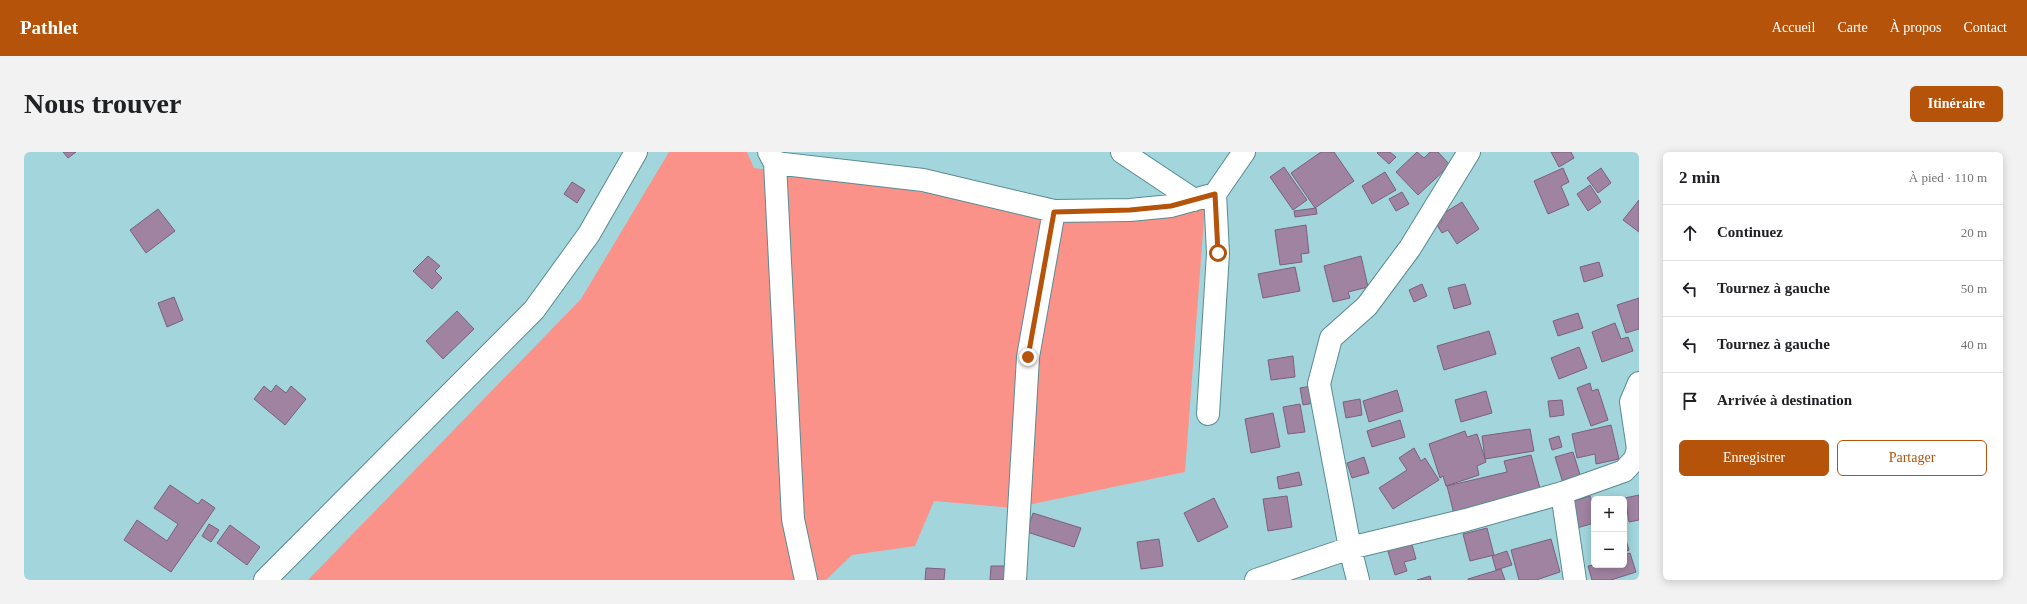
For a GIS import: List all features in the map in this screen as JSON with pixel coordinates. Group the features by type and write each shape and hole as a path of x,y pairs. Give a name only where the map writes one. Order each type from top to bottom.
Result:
{"street":[{"path":"265,580 534,310 588,234 636,152"},
{"path":"1122,152 1194,200"},
{"path":"1208,414 1218,253 1215,194 1244,152"},
{"path":"1358,580 1350,548 1319,384 1331,338 1367,306 1410,248 1469,152"},
{"path":"806,580 793,519 772,158 923,180 1054,212 1130,210 1171,206 1215,194"},
{"path":"1015,580 1028,357 1054,212"},
{"path":"1256,580 1350,548 1466,520 1562,493 1624,471 1635,459 1638,449 1631,402 1639,383"},
{"path":"1562,493 1575,580"}],"shaded area":[{"path":"669,152 747,152 754,168 1060,212 1205,206 1185,472 1014,508 934,501 915,546 852,555 826,580 308,580 581,299"}],"building":[{"path":"63,152 76,152 68,158"},
{"path":"1321,152 1334,152 1354,181 1315,208 1291,173"},
{"path":"1390,152 1396,157 1389,164 1377,153"},
{"path":"1417,152 1424,158 1430,152 1438,152 1450,165 1418,195 1396,172"},
{"path":"1551,152 1571,152 1574,158 1559,167"},
{"path":"1284,167 1307,200 1293,210 1270,177"},
{"path":"1563,168 1569,182 1561,186 1569,205 1548,214 1534,181"},
{"path":"1601,168 1611,183 1598,193 1587,178"},
{"path":"1385,172 1396,190 1372,204 1362,186"},
{"path":"572,182 585,190 577,203 564,194"},
{"path":"1590,185 1601,202 1588,211 1577,194"},
{"path":"1402,192 1409,204 1396,211 1389,199"},
{"path":"1639,200 1639,232 1623,220"},
{"path":"1462,202 1479,229 1457,244 1448,230 1442,233 1437,225 1442,221 1439,216"},
{"path":"1316,208 1317,214 1295,217 1294,211"},
{"path":"158,209 175,231 146,253 130,230"},
{"path":"1306,225 1309,253 1301,254 1302,262 1280,265 1275,230"},
{"path":"428,256 440,266 435,271 442,278 432,289 413,271"},
{"path":"1361,256 1368,287 1348,292 1350,298 1333,302 1324,266"},
{"path":"1599,262 1603,276 1584,282 1580,267"},
{"path":"1295,267 1300,291 1263,298 1258,274"},
{"path":"1422,284 1427,296 1414,302 1409,290"},
{"path":"1465,284 1471,304 1454,309 1448,288"},
{"path":"174,297 183,320 167,327 158,303"},
{"path":"1639,298 1639,329 1626,333 1617,305"},
{"path":"457,311 474,329 443,359 426,341"},
{"path":"1578,313 1583,328 1558,336 1553,321"},
{"path":"1615,323 1621,339 1628,337 1633,351 1602,362 1592,332"},
{"path":"1489,331 1496,354 1444,370 1437,346"},
{"path":"1579,347 1587,368 1559,379 1551,358"},
{"path":"1293,356 1295,377 1271,380 1268,360"},
{"path":"1590,383 1592,391 1598,389 1608,420 1591,426 1577,388"},
{"path":"276,385 286,393 291,386 306,399 285,425 254,399 264,386 271,392"},
{"path":"1317,385 1320,402 1303,405 1300,388"},
{"path":"1397,390 1403,411 1369,422 1363,401"},
{"path":"1486,391 1492,413 1461,422 1455,400"},
{"path":"1360,399 1362,415 1346,418 1343,402"},
{"path":"1562,400 1564,415 1550,417 1548,401"},
{"path":"1300,404 1305,432 1288,434 1283,407"},
{"path":"1273,413 1280,447 1251,453 1245,419"},
{"path":"1400,420 1405,437 1372,447 1367,431"},
{"path":"1611,425 1619,459 1596,464 1595,454 1577,458 1572,434"},
{"path":"1530,429 1534,451 1485,459 1482,436"},
{"path":"1465,431 1467,437 1477,434 1486,462 1477,466 1479,475 1446,486 1443,476 1440,478 1429,444"},
{"path":"1559,436 1562,447 1552,450 1549,439"},
{"path":"1414,448 1421,461 1425,458 1439,480 1393,509 1379,488 1407,470 1399,458"},
{"path":"1573,452 1581,478 1563,483 1555,457"},
{"path":"1531,455 1541,492 1454,514 1447,486 1507,472 1504,461"},
{"path":"1364,457 1369,473 1352,478 1347,463"},
{"path":"1299,472 1302,485 1279,489 1277,477"},
{"path":"170,485 198,504 202,499 215,508 171,572 124,540 137,520 167,541 178,524 154,508"},
{"path":"1639,495 1639,520 1629,522 1627,498"},
{"path":"1287,496 1292,527 1268,531 1263,499"},
{"path":"1590,496 1591,524 1577,528 1570,502"},
{"path":"1214,498 1228,527 1198,542 1184,513"},
{"path":"1033,513 1081,528 1074,547 1027,532"},
{"path":"209,524 219,530 211,542 202,536"},
{"path":"230,525 260,547 247,565 217,543"},
{"path":"1487,528 1494,555 1470,561 1463,534"},
{"path":"1409,534 1416,559 1404,562 1407,571 1395,575 1385,541"},
{"path":"1159,539 1163,566 1141,569 1137,542"},
{"path":"1551,539 1560,572 1536,580 1519,580 1511,550"},
{"path":"1507,551 1512,565 1496,570 1492,556"},
{"path":"1630,553 1636,572 1611,580 1592,580 1588,566 1591,566 1591,568 1627,568 1627,554"},
{"path":"991,566 1007,566 1006,580 990,580"},
{"path":"926,568 945,569 944,580 925,580"},
{"path":"1501,569 1505,580 1468,580 1468,579"},
{"path":"1430,576 1431,580 1417,580"}],"route":[{"path":"1028,357 1054,212 1130,210 1171,206 1215,194 1218,253"}]}
